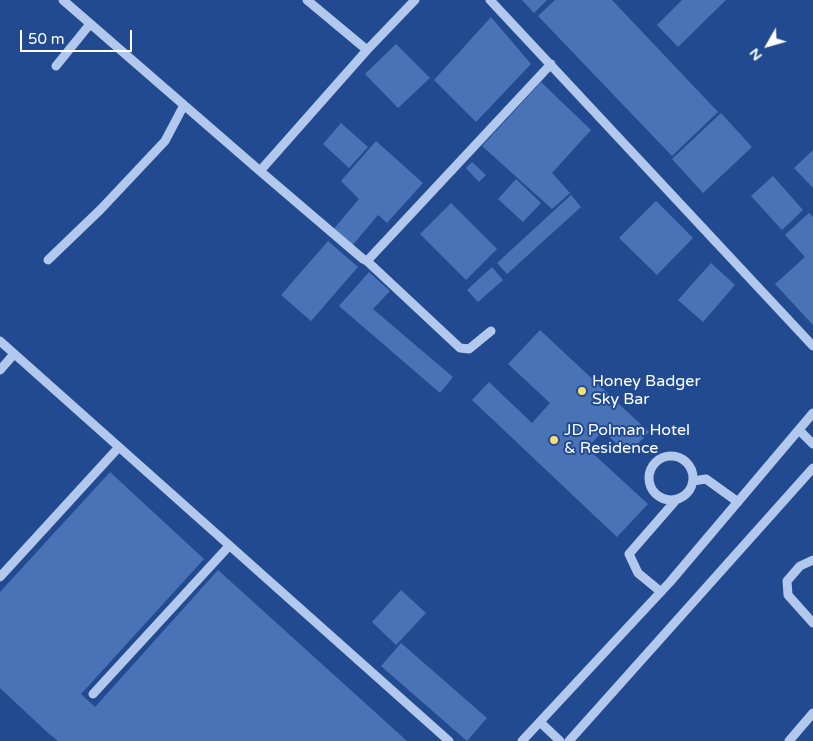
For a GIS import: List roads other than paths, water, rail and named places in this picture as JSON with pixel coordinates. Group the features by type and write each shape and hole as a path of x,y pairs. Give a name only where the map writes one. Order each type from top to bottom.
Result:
{"street":[{"path":"63,0 367,261 460,348 469,349 491,331"},
{"path":"307,0 368,50"},
{"path":"260,171 415,0"},
{"path":"490,0 813,346"},
{"path":"56,66 90,24"},
{"path":"367,261 551,64"},
{"path":"48,260 101,209 165,141 184,105"},
{"path":"0,341 449,741"},
{"path":"0,370 14,354"},
{"path":"522,741 661,592 813,413"},
{"path":"799,430 813,444"},
{"path":"0,577 119,447"},
{"path":"661,592 638,573 629,554 676,500 687,493 693,481 690,467 680,457 665,457 653,465 649,480 655,493 661,498 676,500"},
{"path":"569,741 813,468"},
{"path":"693,481 706,479 738,502"},
{"path":"93,694 229,546"},
{"path":"813,560 800,566 787,581 788,595 813,623"},
{"path":"789,741 813,713"},
{"path":"540,722 560,741"}],"place":[{"name":"Honey Badger Sky Bar","path":"582,391"},
{"name":"JD Polman Hotel & Residence","path":"554,440"}]}
